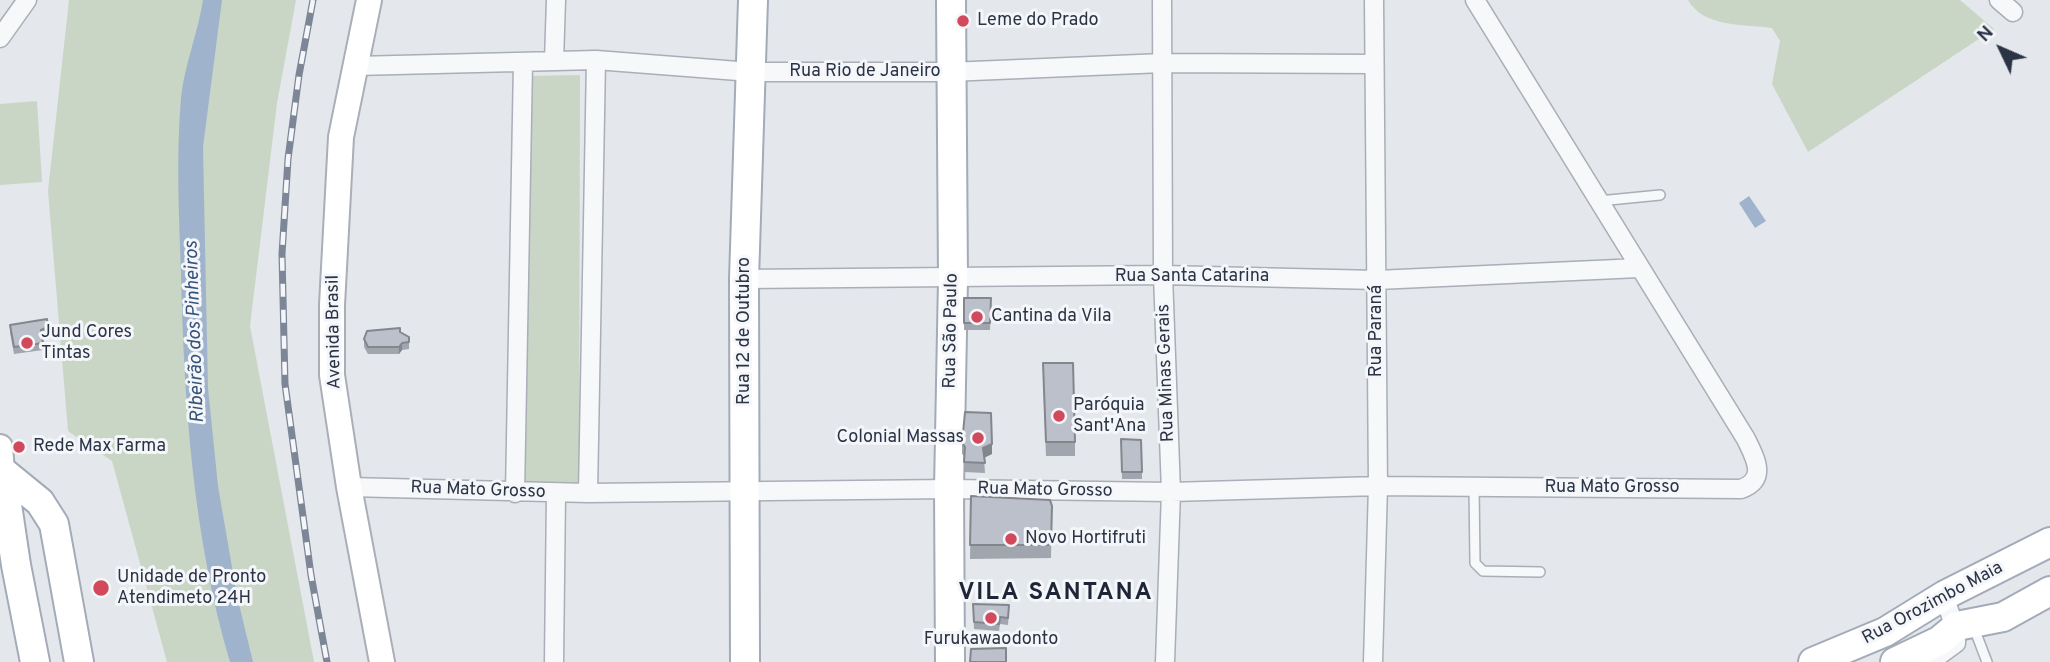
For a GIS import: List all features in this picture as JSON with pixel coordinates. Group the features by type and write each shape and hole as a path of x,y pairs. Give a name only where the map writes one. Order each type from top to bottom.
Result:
{"main road":[{"name":"Avenida Brasil","path":"369,0 341,137 332,305 332,375 349,487 382,662"},
{"name":"Rua 12 de Outubro","path":"745,662 744,279 754,0"},
{"name":"Rua São Paulo","path":"950,662 949,489 953,279 949,72 951,0"},
{"path":"1,463 8,569 35,662"},
{"path":"1,463 40,502 54,524 79,662"},
{"name":"Rua Orozimbo Maia","path":"1813,662 1885,632 1945,595 2050,542"},
{"path":"8,569 37,556 46,558 63,570"},
{"path":"2003,617 2050,592"},
{"path":"1964,625 2003,617 2050,601"},
{"name":"Rua Orozimbo Maia","path":"1895,662 1939,641 1964,625"}],"street":[{"path":"554,61 555,0"},
{"name":"Rua Minas Gerais","path":"1162,0 1163,275 1171,492 1165,662"},
{"name":"Rua Paraná","path":"1373,662 1378,486 1374,0"},
{"path":"1475,0 1639,268"},
{"path":"0,17 23,4"},
{"path":"0,38 23,4"},
{"name":"Rua Rio de Janeiro","path":"356,66 596,60 751,72 949,72 1163,64 1374,64"},
{"path":"588,494 596,60"},
{"path":"515,493 523,63"},
{"name":"Rua Mato Grosso","path":"349,487 588,494 949,489 1171,492 1378,486 1741,489 1752,485 1756,478 1757,461 1639,268"},
{"name":"Rua Santa Catarina","path":"744,279 1163,275 1377,279 1639,268"},
{"path":"554,662 555,493"},
{"path":"1930,662 1956,643 1964,625 1948,609 1945,595"}],"lane":[{"path":"1598,201 1660,195"},
{"path":"1474,487 1475,563 1483,571 1540,572"},
{"path":"1964,625 1987,662"}],"green space":[{"path":"69,0 296,0 277,103 250,326 314,662 167,662 112,461 68,431 48,191"},
{"path":"1688,0 1960,0 1994,29 1808,152 1772,84 1780,41 1772,28 1714,20 1704,16"},
{"path":"580,75 579,489 517,490 527,76"},
{"path":"37,101 42,182 0,185 0,104"}],"water":[{"name":"Ribeirão dos Pinheiros","path":"203,0 222,0 203,147 208,388 218,486 237,596 253,662 230,662 217,615 199,519 188,421 182,323 179,142 183,86"},
{"path":"1749,196 1766,221 1755,228 1739,203"}],"building":[{"name":"Cantina da Vila","path":"964,298 991,298 990,323 964,323"},
{"name":"Jund Cores Tintas","path":"47,319 48,327 41,330 43,343 14,347 10,325"},
{"path":"400,328 400,332 409,337 409,342 402,343 399,347 368,347 364,339 367,331"},
{"name":"Paróquia Sant'Ana","path":"1043,363 1073,363 1075,442 1046,442"},
{"name":"Colonial Massas","path":"965,412 991,413 992,444 983,448 985,463 964,462 965,447 962,443"},
{"path":"1121,439 1141,440 1142,472 1122,472"},
{"name":"Novo Hortifruti","path":"971,496 1050,500 1051,545 970,545"},
{"path":"973,604 1009,605 1008,618 1000,617 999,624 974,622"},
{"path":"1006,648 1006,662 970,662 971,649"}],"railway":[{"path":"313,0 299,75 288,159 282,254 285,384 311,575 327,662"}],"place":[{"name":"Leme do Prado","path":"963,21"},
{"name":"Cantina da Vila","path":"977,317"},
{"name":"Jund Cores Tintas","path":"27,343"},
{"name":"Paróquia Sant'Ana","path":"1059,416"},
{"name":"Colonial Massas","path":"978,438"},
{"name":"Rede Max Farma","path":"19,447"},
{"name":"Novo Hortifruti","path":"1011,539"},
{"name":"Unidade de Pronto Atendimeto 24H","path":"101,588"},
{"name":"Furukawaodonto","path":"991,618"}],"district":[{"name":"VILA SANTANA","path":"1056,594"}]}
